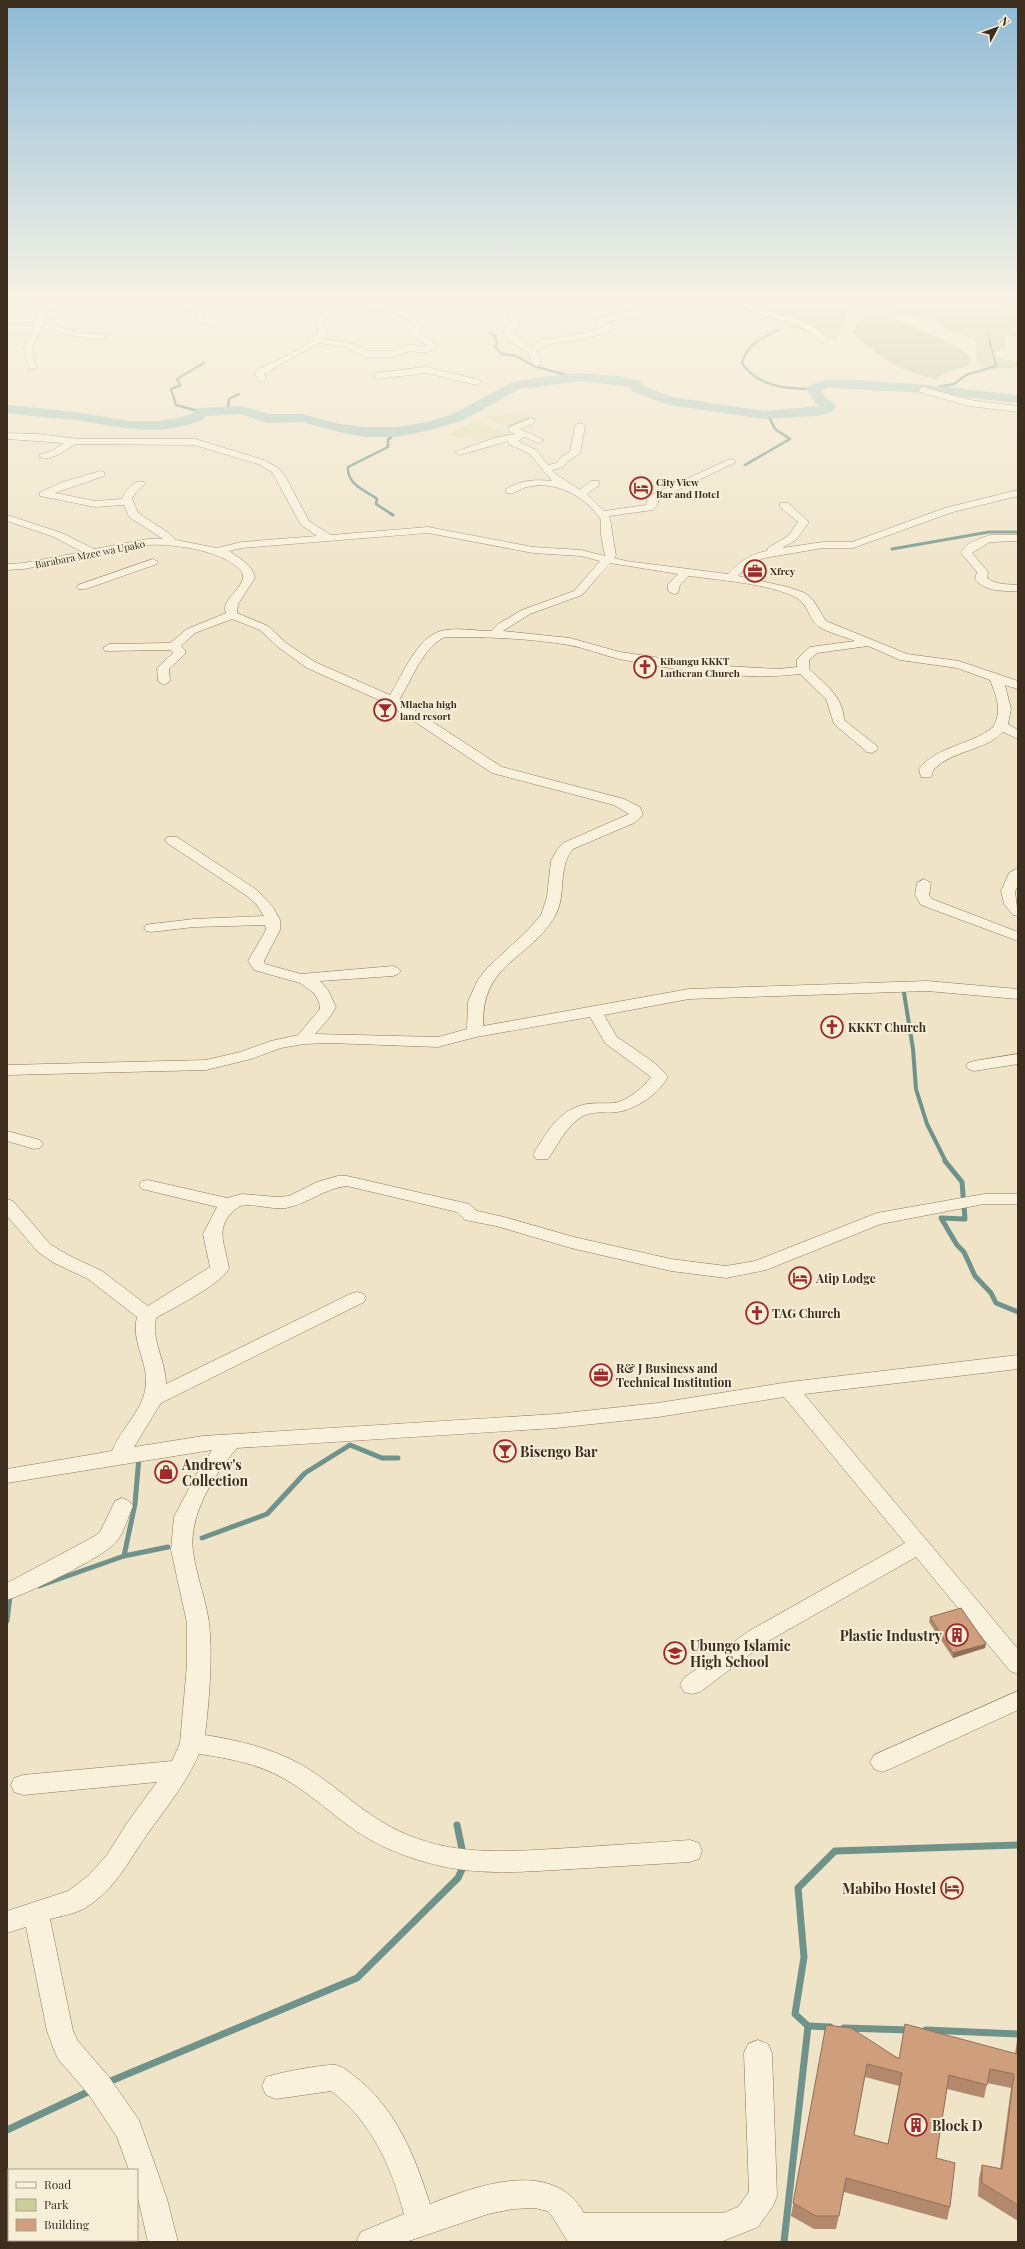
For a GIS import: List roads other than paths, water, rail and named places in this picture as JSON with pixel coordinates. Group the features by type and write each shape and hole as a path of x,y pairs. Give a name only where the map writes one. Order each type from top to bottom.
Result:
{"street":[{"path":"965,402 1018,409"},
{"path":"531,421 511,428 532,436"},
{"path":"547,468 560,465 564,459 575,453 580,426"},
{"path":"7,436 38,437 72,442 138,443 180,440 218,448 261,462 275,470 286,486 305,523 329,538"},
{"path":"460,452 532,436"},
{"path":"494,634 502,626 526,612 578,593 611,554 606,535 606,520 602,514 587,499 553,477 533,452 512,442 532,436"},
{"path":"44,456 55,453 72,442"},
{"path":"122,453 138,443"},
{"path":"178,450 218,448"},
{"path":"602,514 649,508 652,506 652,499 655,497 731,462"},
{"path":"100,474 67,484 44,494 94,504 126,502"},
{"path":"126,502 132,490 140,484"},
{"path":"580,495 595,484"},
{"path":"510,491 521,485 564,485"},
{"path":"761,555 823,545 853,544 949,510 1018,493"},
{"path":"126,502 133,515 162,532 173,543"},
{"path":"731,578 744,563 792,538 803,523 803,520 784,505"},
{"path":"7,518 58,534 91,552"},
{"path":"220,551 242,545 428,530 533,550 581,553 606,560 731,578 788,590 801,595 809,602 822,623 904,657 959,664 1018,685"},
{"path":"1018,538 996,537 984,539 967,550 966,553 983,572 981,579 984,583 989,585 1018,588"},
{"name":"Barabara Mzee wa Upako","path":"7,567 24,566 133,544 155,542 173,543 220,551"},
{"path":"82,587 157,565 133,544"},
{"path":"220,551 237,562 248,573 249,578 231,606 230,610 232,615"},
{"path":"674,591 674,584 687,572"},
{"path":"173,646 191,631 232,615 264,628 282,645 311,664 392,701 497,770 619,802 635,810 636,815 629,820 568,846 561,853 557,861 549,914 540,927 500,964 483,984 476,1002 475,1032"},
{"path":"392,701 424,649 435,636 453,633 494,634 570,642 619,655 689,668 778,673 803,670 823,687 835,702 838,710 838,721 872,749"},
{"path":"803,670 803,659 814,650 869,643"},
{"path":"109,648 173,646 179,650 179,654 163,668 164,681"},
{"path":"926,774 926,769 936,761 952,751 993,734 1001,725 1006,708 1002,689 996,680"},
{"path":"1001,725 1018,735"},
{"path":"172,840 258,899 265,906 273,920 273,930 256,961 259,967 280,975 303,978 392,971"},
{"path":"1016,873 1015,879 1009,888 1008,896 1018,912"},
{"path":"924,883 922,895 926,902 1018,937"},
{"path":"150,928 194,923 273,920"},
{"path":"303,978 322,991 328,1004 327,1010 306,1032 304,1039"},
{"path":"7,1070 206,1065 245,1056 277,1044 304,1039 330,1038 438,1042 475,1032 594,1012 681,994 927,986 1018,994"},
{"path":"542,1155 552,1137 568,1118 588,1107 618,1107 625,1104 658,1081 660,1076 652,1068 614,1044 609,1038 602,1021 594,1012"},
{"path":"974,1066 1018,1059"},
{"path":"7,1136 34,1144"},
{"path":"148,1185 228,1204 247,1200 287,1202 332,1181 347,1181 463,1208 471,1216 498,1221 571,1242 670,1265 726,1272 759,1266 877,1219 984,1199 1018,1199"},
{"path":"119,1458 125,1442 150,1408 153,1399 155,1376 153,1362 144,1337 143,1326 147,1315 209,1278 220,1269 220,1261 212,1236 216,1222 228,1204"},
{"path":"7,1205 44,1248 61,1259 95,1275 147,1315"},
{"path":"153,1399 357,1298"},
{"path":"7,1476 197,1444 556,1421 658,1410 789,1389 1018,1362"},
{"path":"789,1389 1018,1665"},
{"path":"7,1922 76,1900 97,1884 116,1863 136,1830 180,1770 192,1743 195,1722 198,1623 182,1550 185,1518 209,1469 222,1450 232,1441"},
{"path":"7,1592 28,1583 103,1542 109,1536 122,1506"},
{"path":"692,1685 757,1637 919,1545"},
{"path":"882,1762 1018,1700"},
{"path":"192,1743 238,1750 289,1770 308,1782 348,1814 384,1835 441,1858 465,1862 495,1863 690,1851"},
{"path":"23,1785 180,1770"},
{"path":"36,1912 60,2031 68,2050 99,2086 129,2130 153,2199 163,2242"},
{"path":"371,2242 420,2221 476,2202 518,2195 537,2195 552,2198 565,2208 580,2234 723,2227 748,2217 763,2196 758,2053"},
{"path":"276,2086 335,2078 363,2100 399,2155 408,2177 420,2221"}],"waterway":[{"path":"175,402 176,405 202,412"},
{"path":"228,410 229,402"},
{"path":"7,409 76,416 128,425 159,425 180,422 197,417 202,412 241,410 251,412 267,419 302,418 339,428 365,432 396,432 431,426 458,417 486,402"},
{"path":"675,402 764,415 816,412 827,409 829,405 823,402"},
{"path":"745,465 790,439 775,429 770,419 764,415"},
{"path":"391,514 393,515 376,504 377,499 354,483 348,473 348,467 388,447 388,440 396,432"},
{"path":"892,549 989,532 1018,532"},
{"path":"904,993 913,1049 916,1089 927,1124 946,1162"},
{"path":"945,1161 962,1182 965,1219 941,1218 957,1245 964,1252 975,1276 991,1293 996,1303 1018,1312"},
{"path":"202,1538 267,1514 305,1473 350,1445 382,1458 398,1458"},
{"path":"124,1556 135,1504 139,1457"},
{"path":"124,1556 168,1547"},
{"path":"39,1586 124,1556"},
{"path":"7,1621 10,1596 12,1596"},
{"path":"457,1825 463,1854"},
{"path":"808,2026 795,2014 804,1957 798,1888 835,1851 1018,1845"},
{"path":"106,2083 357,1978 458,1878 464,1865"},
{"path":"784,2242 808,2026"},
{"path":"808,2026 830,2027"},
{"path":"844,2028 910,2030"},
{"path":"926,2030 1018,2034"},
{"path":"7,2130 92,2090"}],"place":[{"name":"City View Bar and Hotel","path":"641,488"},
{"name":"Xfrey","path":"755,571"},
{"name":"Kibangu KKKT Lutheran Church","path":"645,667"},
{"name":"Mlacha high land resort","path":"385,710"},
{"name":"KKKT Church","path":"832,1027"},
{"name":"Atip Lodge","path":"800,1278"},
{"name":"TAG Church","path":"757,1313"},
{"name":"R& J Business and Technical Institution","path":"601,1375"},
{"name":"Bisengo Bar","path":"505,1451"},
{"name":"Andrew's Collection","path":"166,1472"},
{"name":"Plastic Industry","path":"957,1635"},
{"name":"Ubungo Islamic High School","path":"675,1653"},
{"name":"Mabibo Hostel","path":"952,1888"},
{"name":"Block D","path":"916,2125"}]}
